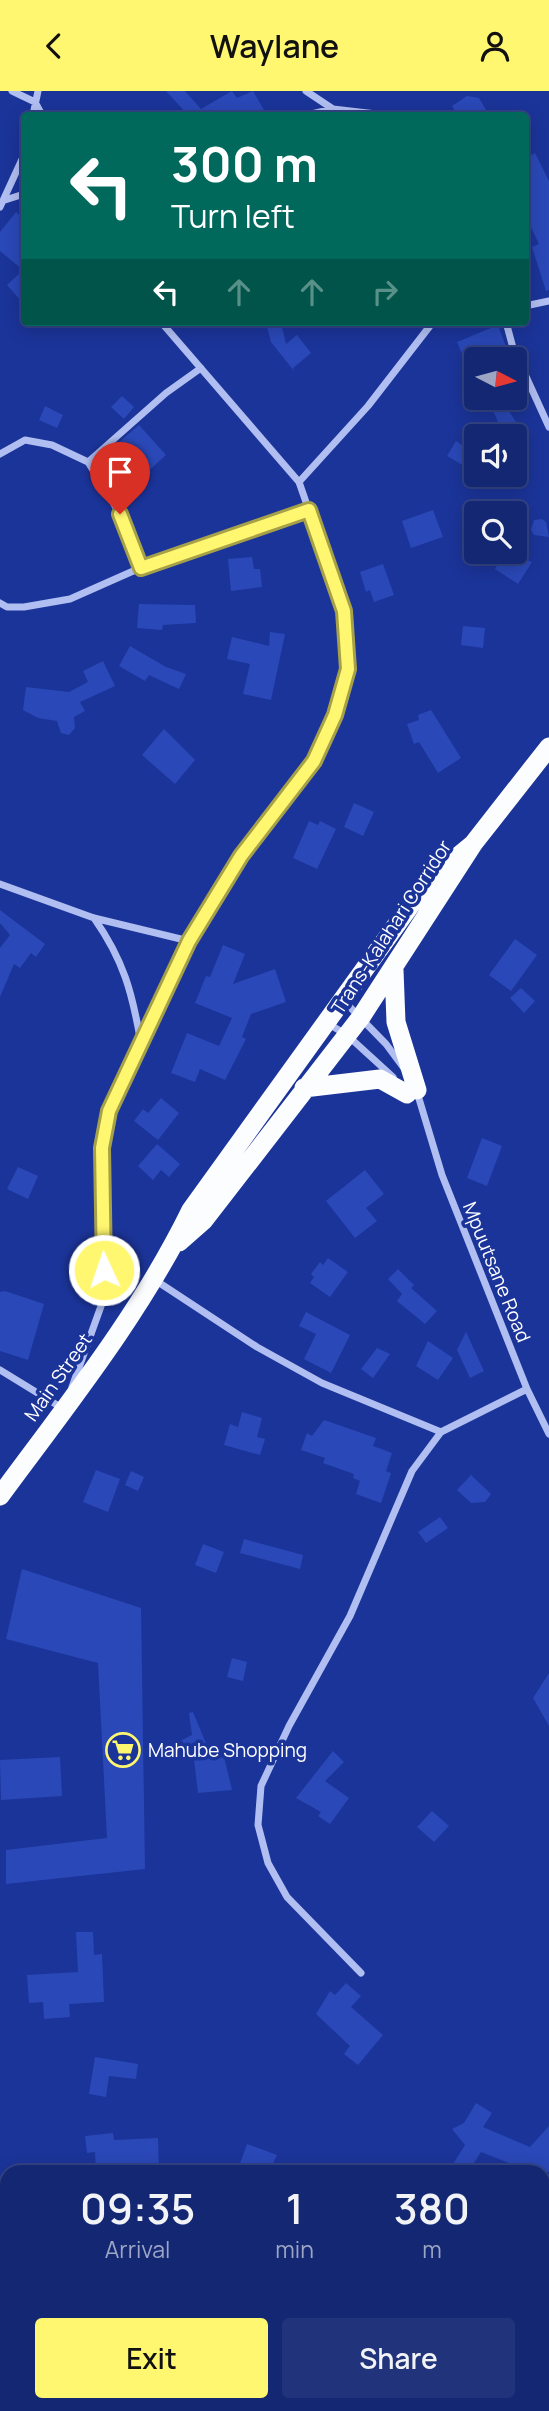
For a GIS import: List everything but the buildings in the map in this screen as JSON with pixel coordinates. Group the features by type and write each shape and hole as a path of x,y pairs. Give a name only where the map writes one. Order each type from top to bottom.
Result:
{"highway":[{"name":"Trans-Kalahari Corridor","path":"347,1035 394,970 473,844 549,747"},
{"name":"Trans-Kalahari Corridor","path":"326,1022 428,881 473,844"},
{"path":"394,970 396,1022 412,1092"},
{"name":"Main Street","path":"0,1496 98,1363 173,1247 191,1210 326,1022"},
{"name":"Main Street","path":"173,1247 204,1220 303,1088 347,1035"},
{"path":"303,1088 380,1079 412,1092"}],"street":[{"path":"12,91 36,101 41,112"},
{"path":"34,112 38,91"},
{"path":"306,91 333,109"},
{"path":"320,112 333,109 359,112"},
{"path":"2,204 21,162"},
{"path":"2,204 21,195"},
{"path":"529,305 549,301"},
{"path":"0,1370 64,1409 105,1295 102,1148 109,1111 189,941 241,856 314,761 335,715 348,669 344,611 299,482 164,326"},
{"path":"299,482 368,406 430,326"},
{"path":"507,326 513,348 549,427"},
{"path":"88,462 166,393 201,368"},
{"path":"0,454 25,440 52,445 88,462 120,514 141,568"},
{"path":"0,603 7,607 24,607 71,599 141,568 309,510"},
{"path":"0,884 94,918 189,941"},
{"path":"94,918 115,948 130,983 142,1044"},
{"name":"Mpuutsane Road","path":"342,1000 392,1052 427,1118 442,1175 527,1389 549,1434"},
{"name":"Mpuutsane Road","path":"326,1022 347,1035 412,1092"},
{"path":"152,1277 257,1347 323,1383 441,1431"},
{"path":"361,1973 287,1897 268,1863 258,1825 261,1786 289,1726 350,1616 412,1471 441,1431 527,1389"}],"place":[{"name":"Mahube Shopping","path":"123,1750"}],"route":[{"path":"104,1270 101,1221 102,1148 109,1111 189,941 241,856 314,761 335,715 348,669 344,611 309,510 141,568 120,514"}]}
